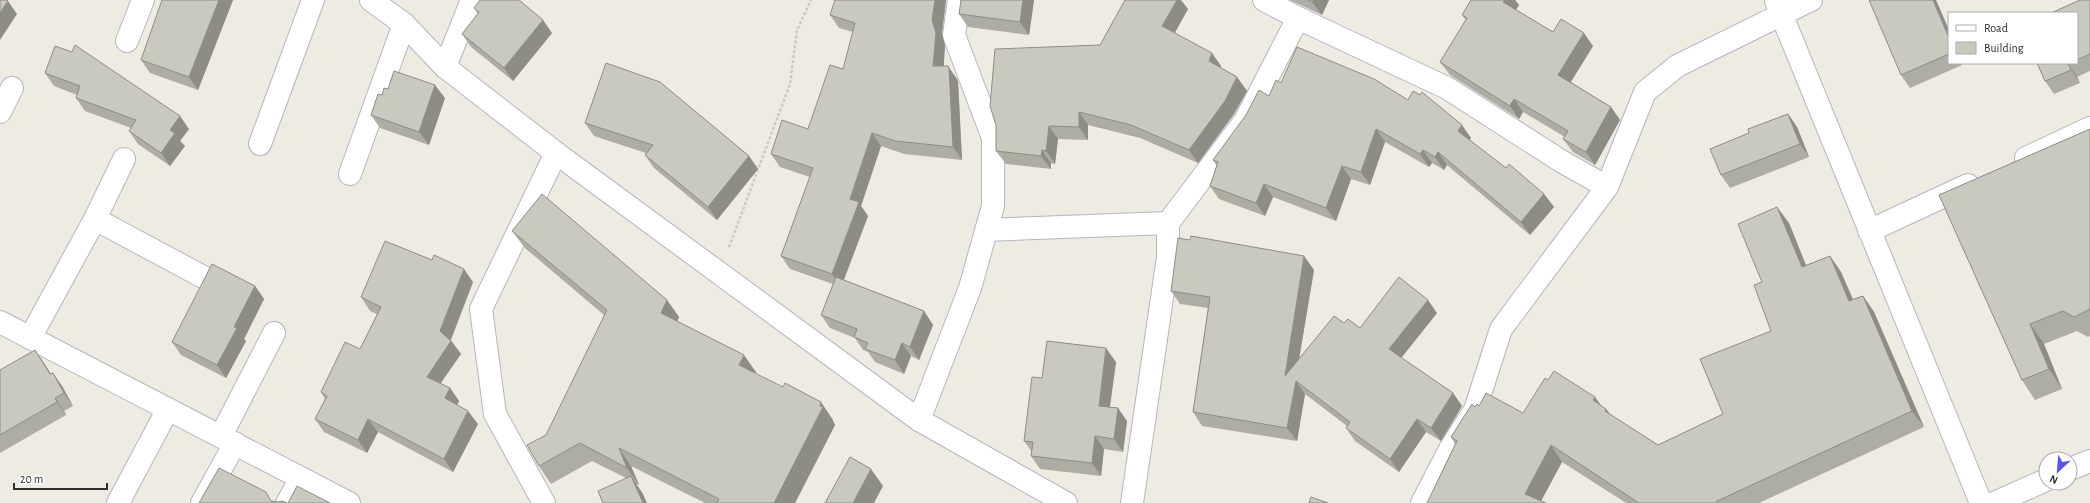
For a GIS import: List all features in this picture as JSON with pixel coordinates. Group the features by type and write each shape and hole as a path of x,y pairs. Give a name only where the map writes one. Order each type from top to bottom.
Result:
{"street":[{"path":"128,42 143,0"},
{"path":"260,144 313,0"},
{"path":"371,0 404,24 445,67 556,153 919,420 1066,503"},
{"path":"445,67 472,0"},
{"path":"919,420 970,288 993,206 993,138 954,35 959,0"},
{"path":"1264,0 1298,18 1446,88 1561,161 1607,187"},
{"path":"1422,503 1450,449 1475,410 1501,329 1607,187 1645,92 1677,66 1778,7 1811,0"},
{"path":"1778,7 1981,503"},
{"path":"1132,503 1168,257 1168,223 1245,121 1298,18"},
{"path":"350,174 404,24"},
{"path":"0,112 12,88"},
{"path":"2004,168 2090,128"},
{"path":"534,497 495,414 481,309 556,153"},
{"path":"30,338 95,218 124,158"},
{"path":"1869,231 1983,178"},
{"path":"95,218 207,279"},
{"path":"986,230 1168,223"},
{"path":"0,322 349,503"},
{"path":"202,503 274,333"},
{"path":"118,503 168,409"},
{"path":"2078,465 2090,460"},
{"path":"287,503 301,478"},
{"path":"1994,503 2038,484"}],"path":[{"path":"719,274 790,84 797,30 811,0"}],"building":[{"path":"0,0 8,1 0,13"},
{"path":"162,0 219,0 189,77 141,60"},
{"path":"480,0 519,0 543,20 504,68 462,34 479,12 474,8"},
{"path":"835,0 935,0 932,20 936,33 933,66 948,66 949,68 953,147 895,141 872,133 850,199 859,202 832,274 781,256 813,168 771,154 782,120 808,129 830,65 843,69 855,23 830,15"},
{"path":"961,0 1023,0 1020,22 959,14"},
{"path":"1125,0 1177,0 1162,26 1212,53 1209,61 1237,77 1225,101 1189,150 1131,125 1079,112 1079,127 1049,126 1046,151 1042,150 1041,156 996,151 996,125 990,106 995,49 1100,45"},
{"path":"1471,0 1505,0 1503,2 1553,32 1561,19 1584,33 1558,75 1611,107 1586,152 1563,139 1568,131 1514,99 1510,106 1440,62 1467,18 1462,15"},
{"path":"1869,0 1933,0 1948,36 1948,54 1901,75"},
{"path":"2080,0 2090,0 2090,54 2078,60 2078,12 2053,12"},
{"path":"75,45 180,116 170,130 175,133 161,153 129,131 136,120 76,98 80,86 45,73 55,46 72,52"},
{"path":"1297,47 1374,79 1408,100 1413,91 1420,95 1422,92 1462,125 1458,131 1506,168 1509,164 1544,194 1521,222 1438,152 1435,157 1423,150 1420,154 1376,129 1361,172 1342,166 1326,208 1264,184 1256,203 1210,186 1218,162 1213,160 1246,115 1259,90 1269,96 1276,80 1281,83"},
{"path":"606,63 660,82 749,156 708,207 645,155 653,145 585,123"},
{"path":"2037,64 2068,64 2071,70 2045,81"},
{"path":"394,71 435,85 419,132 371,115 378,94 382,95 384,88 388,89"},
{"path":"1788,114 1800,144 1721,175 1710,149 1749,133 1748,129"},
{"path":"2090,129 2090,309 2074,317 2063,311 2030,324 2049,369 2022,380 1939,195"},
{"path":"542,194 667,300 661,313 744,355 739,365 783,387 785,383 821,402 820,406 823,407 774,503 717,503 719,499 619,448 627,468 580,443 539,466 527,445 546,435 607,310 512,231"},
{"path":"1777,207 1802,267 1830,256 1849,301 1863,296 1912,411 1717,501 1717,503 1639,503 1551,445 1525,494 1546,503 1427,503 1457,441 1451,437 1472,404 1475,407 1477,404 1479,406 1486,393 1523,413 1545,378 1548,380 1554,371 1595,397 1593,400 1606,409 1605,411 1658,445 1723,414 1700,359 1771,331 1754,285 1762,282 1738,224"},
{"path":"1191,236 1304,256 1285,376 1334,316 1344,323 1348,319 1360,328 1399,277 1428,300 1389,349 1453,393 1431,428 1417,419 1390,459 1346,428 1350,422 1296,381 1287,428 1193,412 1210,297 1171,291 1178,238 1190,240"},
{"path":"385,241 432,260 434,255 464,269 440,331 451,341 427,377 450,388 445,398 468,411 444,459 368,419 358,440 315,419 327,396 321,392 345,342 360,349 381,307 361,297"},
{"path":"212,264 255,286 234,327 237,328 217,365 172,342"},
{"path":"836,277 924,311 910,347 902,343 895,360 865,349 868,343 854,337 857,329 821,315"},
{"path":"1047,341 1106,348 1099,406 1118,408 1114,439 1095,436 1092,463 1031,456 1033,442 1024,441 1032,377 1042,378"},
{"path":"35,350 50,374 53,373 64,393 55,398 57,402 0,435 0,370"},
{"path":"850,457 871,469 853,503 825,503"},
{"path":"219,468 266,492 271,501 283,501 287,503 199,503"},
{"path":"631,476 643,503 603,503 598,491"},
{"path":"297,486 330,503 288,503"},
{"path":"1311,497 1328,503 1309,503"}]}
